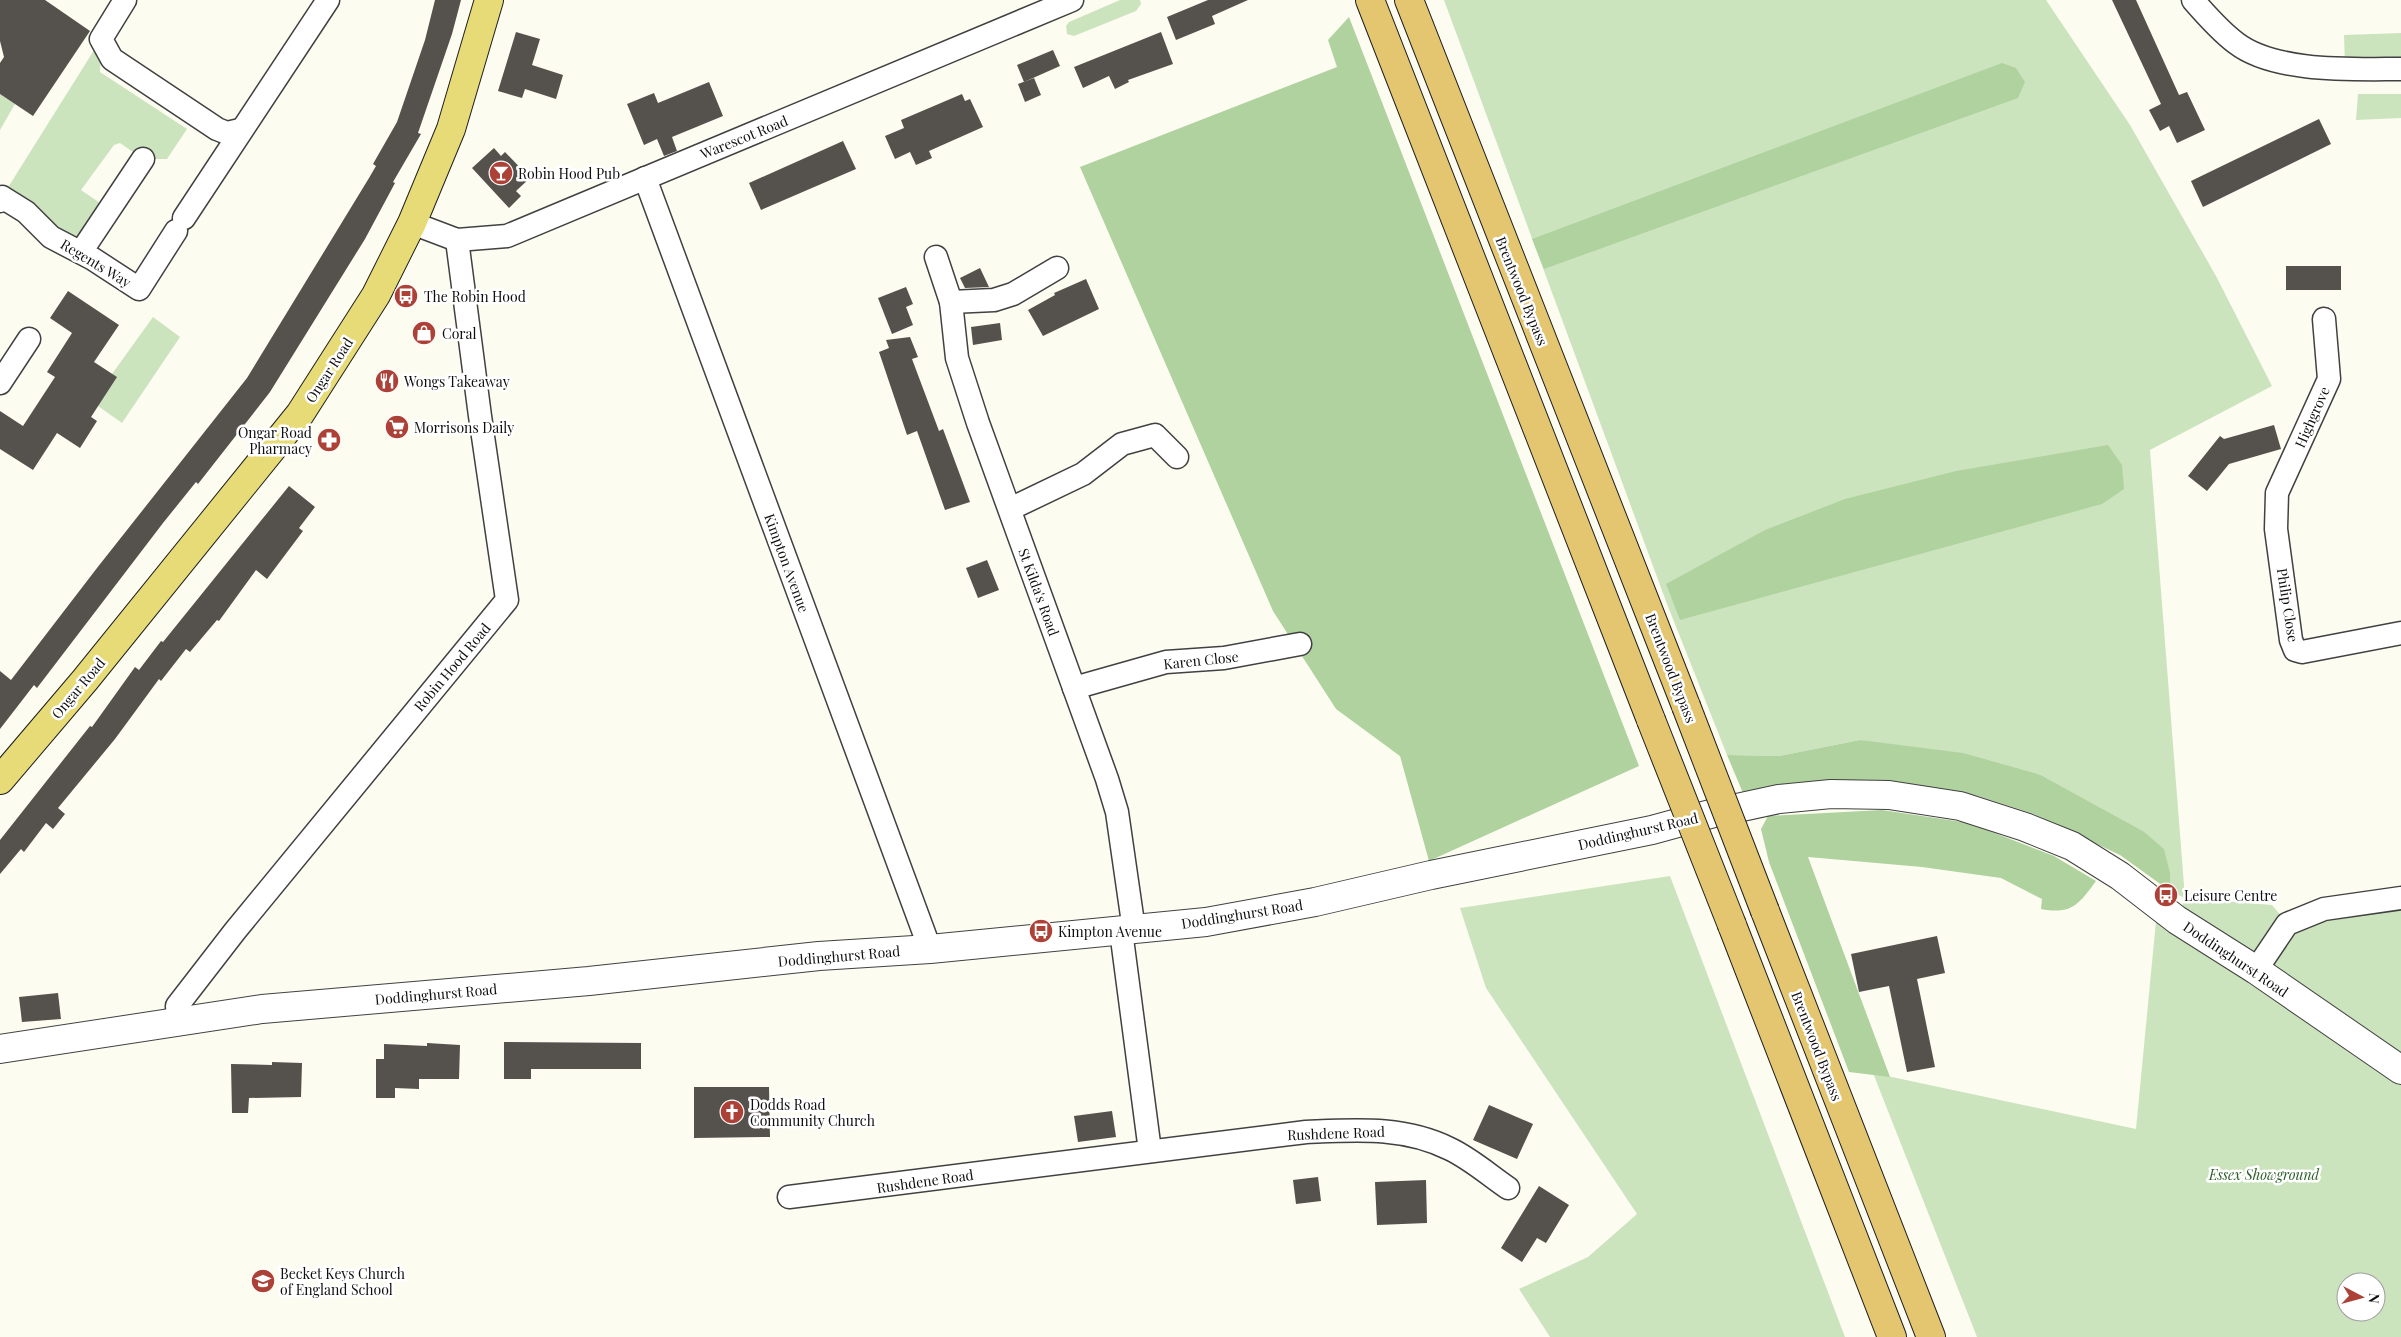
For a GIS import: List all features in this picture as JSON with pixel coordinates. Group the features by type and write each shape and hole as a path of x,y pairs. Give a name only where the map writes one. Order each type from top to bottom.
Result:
{"highway":[{"path":"1370,0 1892,1337"},
{"name":"Brentwood Bypass","path":"1409,0 1931,1337"}],"main road":[{"name":"Ongar Road","path":"0,780 86,680 300,414 376,295 412,223 451,129 489,0"}],"street":[{"path":"125,0 100,39 112,59 217,129 227,133 240,130 328,0"},
{"name":"Warescot Road","path":"412,223 457,240 507,236 1072,0"},
{"path":"2193,0 2212,21 2238,44 2260,55 2299,65 2401,69"},
{"name":"Regents Way","path":"0,201 2,198 26,212 51,237 81,252 139,289 240,130"},
{"path":"81,252 143,159"},
{"name":"Kimpton Avenue","path":"644,178 930,949"},
{"name":"Robin Hood Road","path":"178,1020 177,1006 235,931 507,600 457,240"},
{"name":"St Kilda's Road","path":"936,257 952,302 957,358 978,423 1117,812 1128,930"},
{"path":"952,302 994,300 1014,294 1058,268"},
{"name":"Highgrove","path":"2275,512 2280,486 2315,414 2329,379 2324,319"},
{"path":"0,383 29,339"},
{"path":"1010,509 1083,474 1122,444 1136,439 1155,435 1177,457"},
{"name":"Philip Close","path":"2275,512 2291,640 2295,650 2302,652 2318,650 2401,633"},
{"name":"Karen Close","path":"1074,688 1166,662 1224,658 1300,644"},
{"name":"Doddinghurst Road","path":"0,1049 178,1020 262,1009 588,981 819,956 930,949 1206,922 1315,902 1431,875 1652,830 1714,813 1779,799 1831,794 1889,795 1960,806 2025,827 2072,846 2120,876 2177,920 2256,970 2401,1070"},
{"path":"2256,970 2287,924 2324,909 2401,898"},
{"path":"1128,930 1150,1151"},
{"name":"Rushdene Road","path":"789,1197 1306,1132 1374,1129 1415,1135 1450,1149 1508,1188"}],"green space":[{"path":"1120,0 1140,0 1141,4 1136,11 1074,36 1067,34 1066,26 1069,22"},
{"path":"1444,0 2046,0 2130,125 2216,276 2272,386 2150,450 2185,898 2170,891 2170,873 2143,831 2041,775 1860,740 1779,756 1727,755 1667,604"},
{"path":"1349,17 1639,766 1429,861 1400,756 1336,709 1273,611 1080,167 1337,67 1328,40"},
{"path":"2401,33 2401,67 2345,66 2344,35"},
{"path":"101,39 100,72 187,129 167,159 143,159 120,143 114,145 81,190 103,205 81,252 2,197"},
{"path":"2002,63 2016,68 2025,82 2018,98 1544,269 1532,239"},
{"path":"0,94 15,104 0,130"},
{"path":"2358,94 2401,94 2401,118 2356,120"},
{"path":"153,317 180,337 122,423 98,406 112,374"},
{"path":"2108,445 2122,465 2124,489 2102,504 1680,620 1666,584 1765,530 1845,499 1956,471"},
{"path":"1860,740 1963,753 2041,775 2143,831 2164,849 2170,873 2170,891 2120,855 2031,813 1978,796 1879,780 1743,793 1727,755 1779,756"},
{"path":"1882,810 1969,823 2054,856 2096,881 2085,896 2074,906 2068,909 2052,910 2041,909 2042,899 2001,878 1922,867 1808,857 1890,1077 1849,1072 1769,862 1761,829 1768,816"},
{"path":"1670,876 1845,1337 1550,1337 1519,1289 1588,1257 1637,1214 1486,988 1460,908"},
{"path":"2185,898 2272,905 2287,923 2401,898 2401,1067 2177,920"},
{"name":"Essex Showground","path":"2156,921 2401,1069 2401,1337 1977,1337 1873,1073 2136,1129"}],"building":[{"path":"0,0 45,0 90,31 33,116 0,94 0,63 4,57 0,41"},
{"path":"435,0 461,0 452,34 418,133 421,134 393,182 395,183 365,239 270,392 198,484 196,482 163,523 37,688 34,685 0,729 0,671 11,680 247,378 369,178 376,166 373,164 397,122 425,40"},
{"path":"1208,0 1248,0 1212,16 1215,24 1176,40 1167,17"},
{"path":"2112,0 2136,0 2179,95 2187,92 2205,130 2177,143 2169,126 2160,131 2149,110 2161,104"},
{"path":"516,32 540,39 532,65 563,75 556,99 525,89 522,98 498,91"},
{"path":"1161,32 1173,64 1128,80 1129,82 1115,89 1109,76 1083,88 1074,67"},
{"path":"1053,50 1060,66 1024,82 1017,65"},
{"path":"1034,78 1041,95 1025,102 1018,84"},
{"path":"709,82 723,116 672,137 677,151 664,156 657,139 644,145 627,104 654,93 658,103"},
{"path":"962,94 965,101 970,99 983,127 929,151 932,158 916,165 910,152 895,159 885,136 904,128 901,120"},
{"path":"2319,119 2331,144 2203,207 2191,181"},
{"path":"843,141 856,169 761,210 749,183"},
{"name":"Robin Hood Pub","path":"494,148 501,156 505,152 530,178 516,191 521,196 509,208 472,168"},
{"path":"2286,266 2341,266 2341,290 2286,290"},
{"path":"980,268 989,287 965,288 960,278"},
{"path":"1086,279 1099,309 1043,336 1028,310 1055,295 1054,293"},
{"path":"906,287 913,304 906,307 913,325 892,334 878,298"},
{"path":"68,291 119,325 94,362 117,377 91,417 97,421 80,448 57,433 33,470 0,449 0,411 23,426 55,377 47,372 72,333 50,318"},
{"path":"1000,323 1002,340 973,345 971,327"},
{"path":"910,337 918,357 912,359 939,431 943,429 970,502 945,510 917,431 907,435 879,352 889,348 886,340"},
{"path":"2274,425 2281,449 2229,464 2207,491 2188,476 2220,436 2224,439"},
{"path":"289,486 315,507 299,528 303,531 267,579 256,570 219,621 217,620 190,652 186,649 161,681 159,679 115,739 58,808 65,814 53,829 46,823 24,852 21,849 0,874 0,840 90,726 92,727 135,667 139,670 161,641 163,642"},
{"path":"987,560 999,590 978,598 966,568"},
{"path":"1937,936 1945,973 1917,979 1935,1067 1907,1072 1889,986 1859,992 1851,954"},
{"path":"58,993 61,1019 22,1022 19,997"},
{"path":"504,1042 641,1043 641,1069 531,1069 531,1079 504,1079"},
{"path":"427,1043 460,1045 459,1079 419,1079 419,1089 395,1088 395,1098 376,1098 376,1059 384,1059 384,1044 427,1046"},
{"path":"272,1062 302,1063 301,1097 249,1098 248,1113 232,1113 231,1064 272,1065"},
{"name":"Dodds Road Community Church","path":"694,1087 769,1087 770,1137 694,1138"},
{"path":"1489,1105 1533,1124 1517,1159 1473,1140"},
{"path":"1112,1111 1116,1137 1078,1142 1074,1116"},
{"path":"1318,1177 1321,1201 1296,1204 1293,1180"},
{"path":"1426,1180 1427,1223 1377,1225 1375,1182"},
{"path":"1539,1186 1569,1205 1546,1243 1537,1238 1522,1262 1501,1248"}],"place":[{"name":"Robin Hood Pub","path":"501,173"},
{"name":"The Robin Hood","path":"406,296"},
{"name":"Coral","path":"424,333"},
{"name":"Wongs Takeaway","path":"387,381"},
{"name":"Morrisons Daily","path":"397,427"},
{"name":"Ongar Road Pharmacy","path":"329,440"},
{"name":"Leisure Centre","path":"2166,895"},
{"name":"Kimpton Avenue","path":"1041,931"},
{"name":"Dodds Road Community Church","path":"732,1112"},
{"name":"Becket Keys Church of England School","path":"263,1281"}]}
